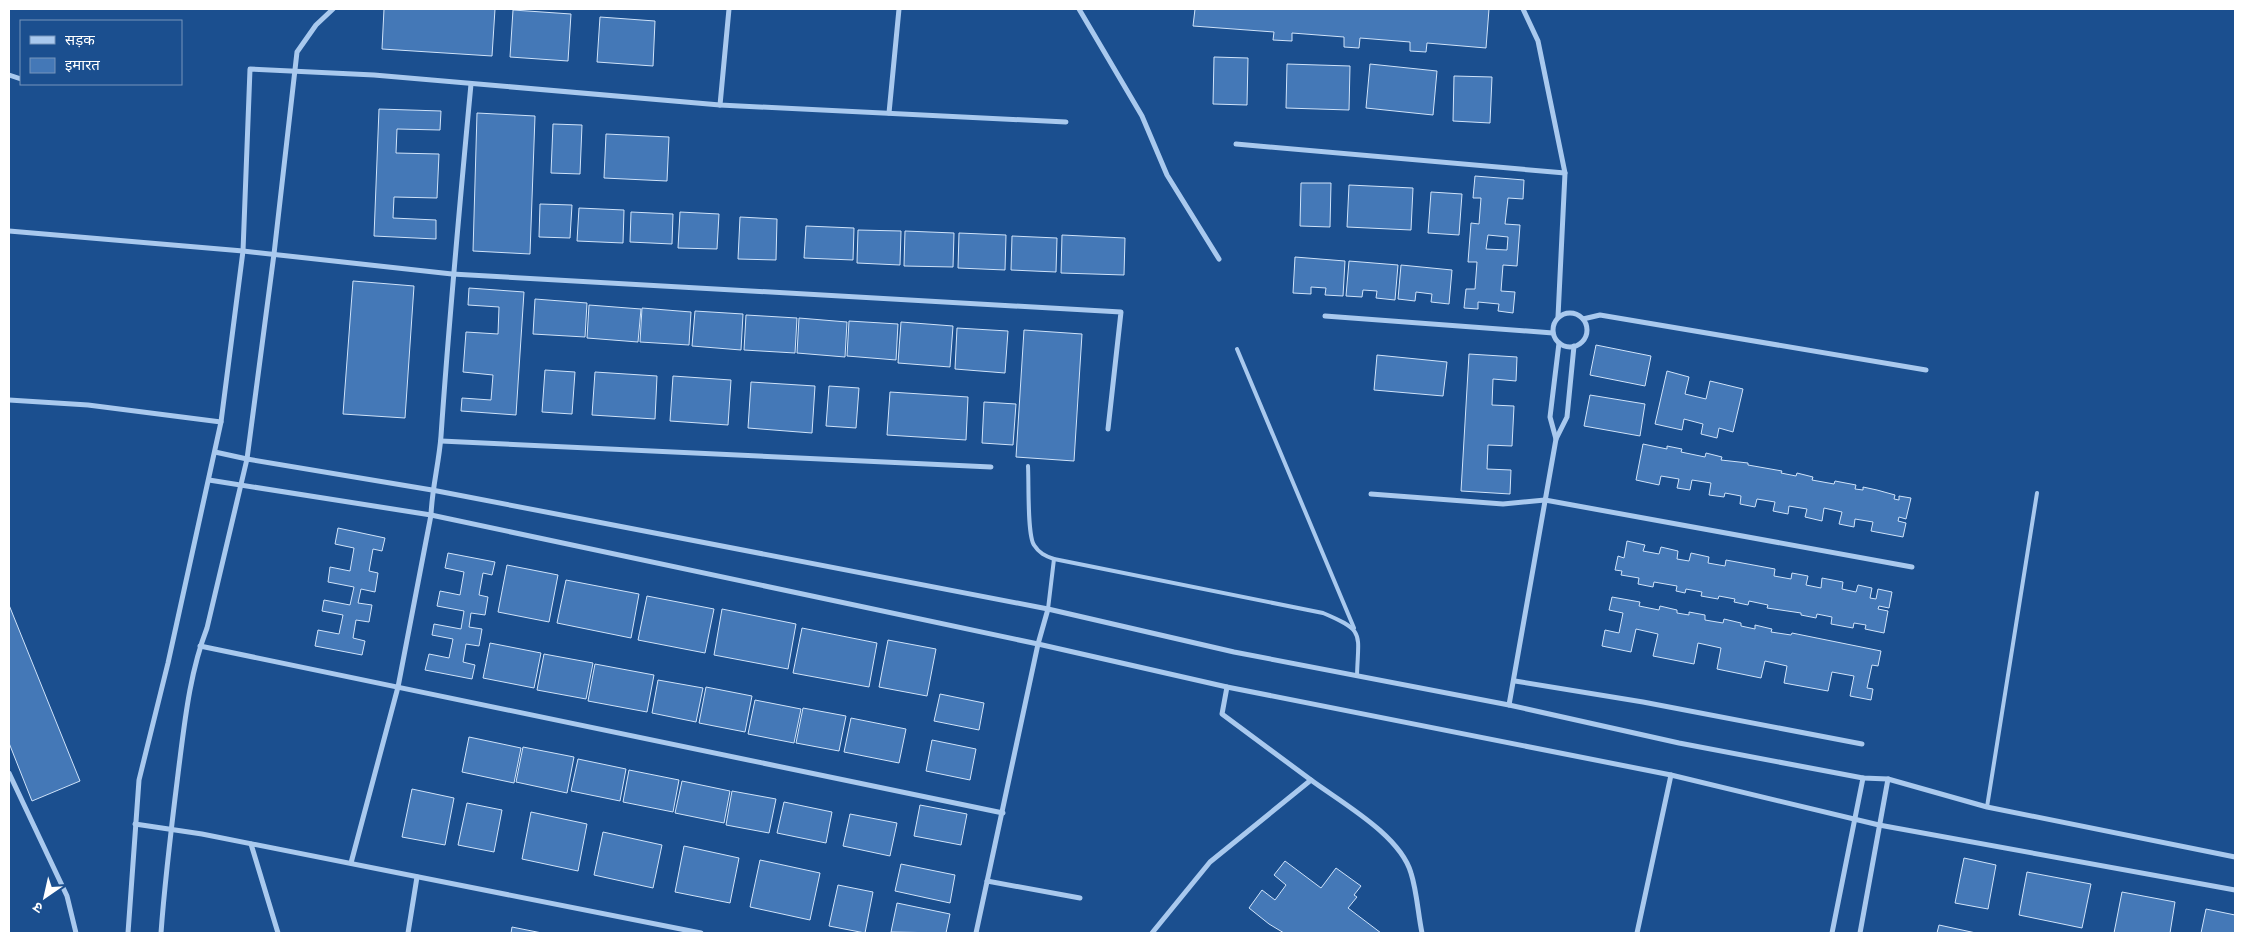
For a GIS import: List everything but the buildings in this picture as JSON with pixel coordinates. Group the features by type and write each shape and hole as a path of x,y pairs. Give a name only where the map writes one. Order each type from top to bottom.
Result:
{"street":[{"path":"161,933 171,828 187,703 200,646 207,628 247,459 274,254 296,52 316,25 333,9"},
{"path":"720,105 729,9"},
{"path":"890,113 900,9"},
{"path":"1079,9 1142,116 1167,175 1219,259"},
{"path":"1523,9 1538,41 1565,173 1558,317"},
{"path":"128,933 139,780 221,422 243,251 250,69 374,75 720,105 1066,122"},
{"path":"351,863 398,687 431,515 432,490 441,441 452,274 471,84"},
{"path":"1236,144 1565,173"},
{"path":"9,231 274,254 452,274 1121,312 1108,429"},
{"path":"1574,313 1583,319 1586,324 1586,335 1579,344 1566,347 1559,343 1553,333 1554,322 1558,317 1563,314 1574,313"},
{"path":"1583,319 1600,315 1926,370"},
{"path":"1325,316 1553,333"},
{"path":"1556,439 1550,417 1559,343"},
{"path":"1509,705 1515,681 1556,439 1567,417 1574,346"},
{"path":"9,400 88,405 221,422"},
{"path":"441,441 991,467"},
{"path":"215,452 432,490 1048,609 1234,652 1509,705 1679,743 1863,778 1888,779 1986,807 2235,857"},
{"path":"209,480 431,515 1038,644 1227,687 1671,775 1879,825 2235,890"},
{"path":"1371,494 1503,504 1545,500 1912,567"},
{"path":"976,933 1038,644 1048,609"},
{"path":"200,646 1002,812"},
{"path":"1515,681 1642,702 1862,744"},
{"path":"1227,687 1222,714 1382,832 1394,843 1411,871 1422,933"},
{"path":"9,772 67,896 76,933"},
{"path":"1637,933 1671,775"},
{"path":"1832,933 1863,778"},
{"path":"1860,933 1888,779"},
{"path":"1152,933 1210,862 1311,780"},
{"path":"135,824 171,828 701,933"},
{"path":"251,844 278,933"},
{"path":"408,933 417,877"},
{"path":"988,882 1080,898"}],"lane":[{"path":"1237,349 1358,638 1357,676"},
{"path":"1028,466 1033,544 1043,555 1054,559 1323,613 1347,623 1355,630"},
{"path":"1986,807 2037,493"},
{"path":"1048,609 1054,559"}]}
